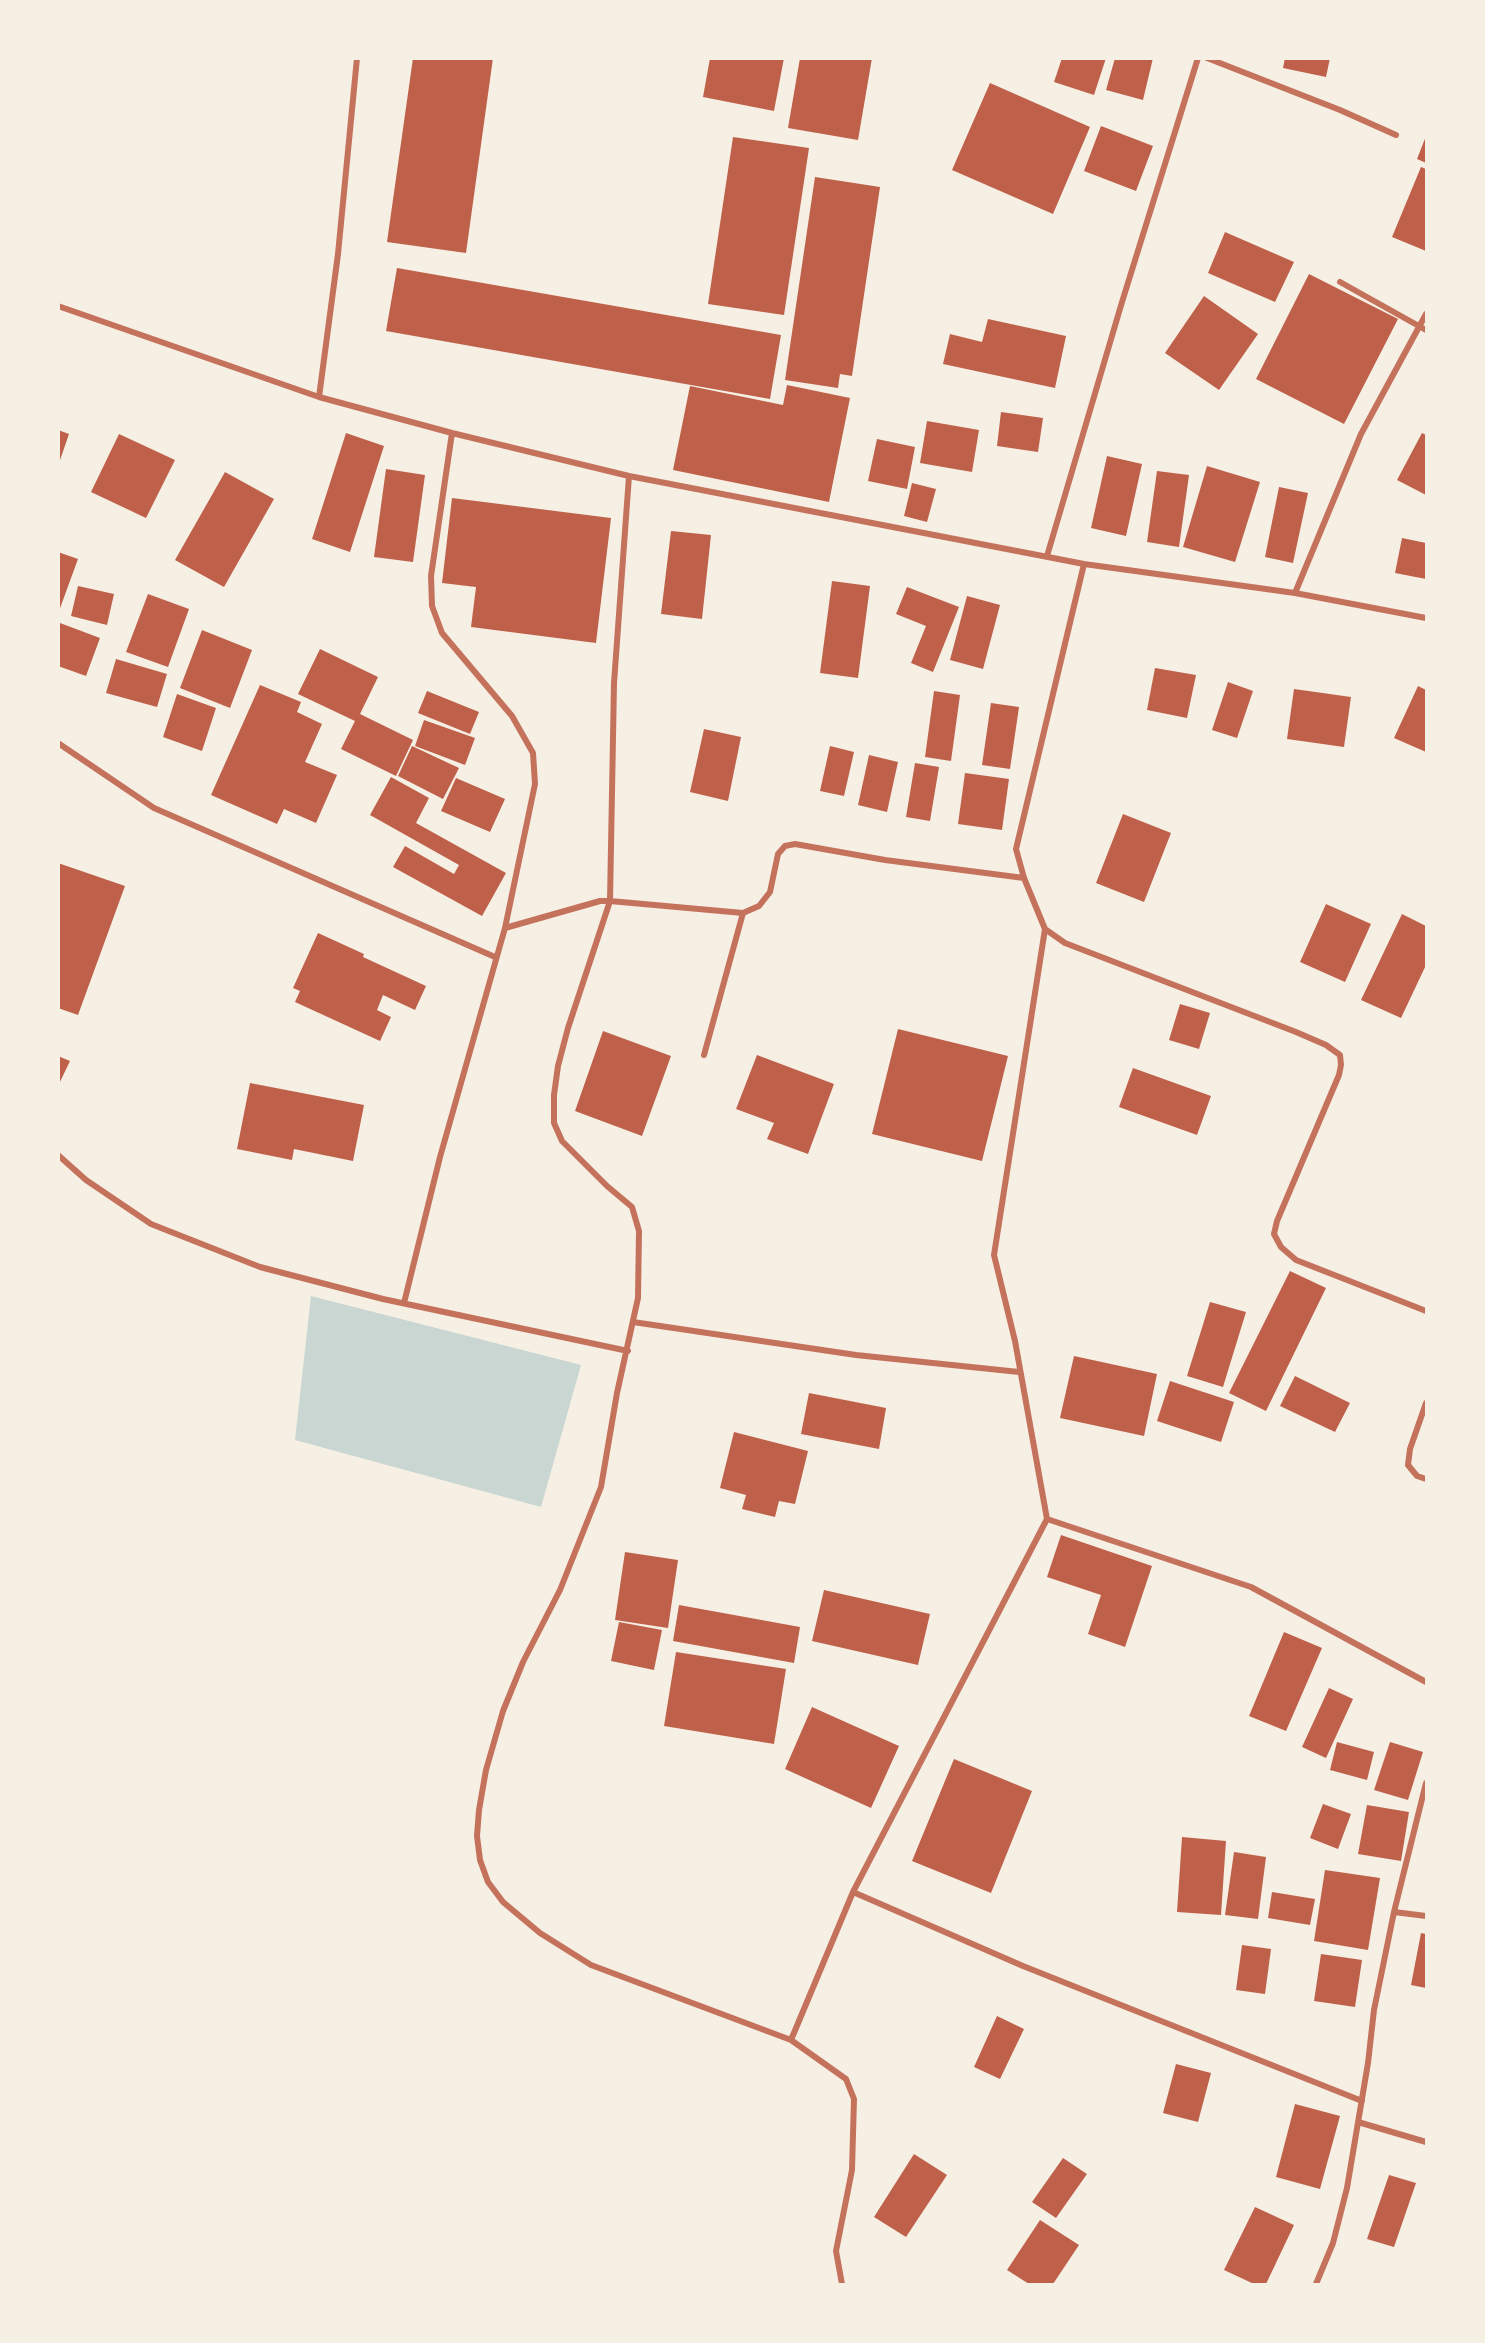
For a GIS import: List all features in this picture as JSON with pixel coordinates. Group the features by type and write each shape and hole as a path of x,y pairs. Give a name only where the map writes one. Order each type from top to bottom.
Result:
{"street":[{"path":"319,398 338,254 357,58"},
{"path":"1047,556 1122,302 1198,58"},
{"path":"1207,58 1340,110 1395,135"},
{"path":"1340,282 1426,330"},
{"path":"58,306 319,398 629,476 1084,564 1295,593 1426,618"},
{"path":"1295,593 1361,434 1426,314"},
{"path":"404,1303 440,1157 505,928 535,784 533,753 512,716 442,633 432,606 430,576 452,433"},
{"path":"629,476 614,683 610,901 558,1066 554,1095 554,1123 562,1141 607,1186 632,1207 639,1231 638,1298 601,1487 560,1590 523,1662 503,1711 488,1760 478,1810 477,1836 480,1860 488,1882 503,1902 540,1933 591,1965 791,2040 846,2079 854,2099 852,2170 836,2251 842,2284"},
{"path":"791,2040 853,1892 1047,1519 1015,1341 994,1255 1045,929 1024,878 1016,849 1084,564"},
{"path":"58,743 154,808 495,957"},
{"path":"505,928 600,901 743,913 759,906 770,892 778,854 785,846 795,844 885,860 1024,878"},
{"path":"704,1055 743,913"},
{"path":"1045,929 1065,943 1296,1032 1326,1045 1340,1055 1339,1075 1277,1221 1274,1234 1281,1247 1296,1260 1426,1311"},
{"path":"58,1155 86,1180 151,1224 260,1267 463,1318 628,1351"},
{"path":"633,1322 856,1355 1019,1372"},
{"path":"1426,1402 1410,1449 1408,1465 1417,1476 1426,1479"},
{"path":"1047,1519 1251,1587 1426,1682"},
{"path":"1316,2284 1333,2243 1347,2188 1374,2010 1394,1912 1426,1783"},
{"path":"853,1892 1023,1966 1362,2101"},
{"path":"1394,1912 1426,1916"},
{"path":"1358,2122 1426,2142"}],"shaded area":[{"path":"311,1296 581,1365 541,1507 295,1440"}],"building":[{"path":"413,58 493,58 466,253 387,242"},
{"path":"710,58 784,58 774,111 703,97"},
{"path":"800,58 872,58 858,140 788,128"},
{"path":"1062,58 1106,58 1094,95 1054,82"},
{"path":"1115,58 1153,58 1143,100 1106,90"},
{"path":"1285,58 1330,58 1326,77 1283,68"},
{"path":"990,83 1090,127 1053,214 952,170"},
{"path":"1101,126 1153,146 1136,191 1084,171"},
{"path":"1426,136 1426,163 1417,159"},
{"path":"733,137 809,148 784,315 708,304"},
{"path":"1421,167 1426,169 1426,251 1392,237"},
{"path":"815,177 880,187 852,376 840,374 838,388 785,380"},
{"path":"1225,232 1294,262 1275,302 1208,273"},
{"path":"397,268 781,335 770,399 386,331"},
{"path":"1309,274 1398,319 1344,424 1256,379"},
{"path":"1204,296 1258,334 1219,390 1165,353"},
{"path":"988,319 1066,336 1055,388 943,364 950,334 982,342"},
{"path":"787,385 850,398 829,502 673,470 690,386 783,405"},
{"path":"1001,412 1043,418 1038,452 997,446"},
{"path":"927,421 979,430 972,472 920,463"},
{"path":"58,430 69,434 59,463 58,463"},
{"path":"346,433 384,446 350,552 312,539"},
{"path":"1422,433 1426,435 1426,495 1397,480"},
{"path":"119,434 175,460 146,518 91,492"},
{"path":"877,439 915,447 907,489 868,481"},
{"path":"1107,456 1142,464 1126,536 1091,528"},
{"path":"1207,466 1260,482 1235,562 1183,547"},
{"path":"386,469 425,475 413,562 374,557"},
{"path":"1157,471 1189,475 1179,547 1147,542"},
{"path":"225,472 274,499 224,587 175,560"},
{"path":"912,483 936,489 927,522 904,516"},
{"path":"1279,487 1308,493 1293,563 1265,557"},
{"path":"452,498 611,518 596,643 471,627 476,587 442,583"},
{"path":"671,531 711,535 702,619 661,614"},
{"path":"1402,538 1426,543 1426,579 1395,573"},
{"path":"58,552 78,559 59,611 58,611"},
{"path":"832,581 870,586 858,678 820,673"},
{"path":"78,586 114,594 107,625 71,616"},
{"path":"907,587 959,607 933,672 911,663 926,626 896,614"},
{"path":"148,594 189,609 168,667 126,652"},
{"path":"967,596 1000,605 983,669 950,660"},
{"path":"60,623 100,638 86,676 58,666"},
{"path":"202,630 252,650 230,708 180,688"},
{"path":"320,649 378,677 360,714 413,740 396,776 341,749 355,721 298,694"},
{"path":"116,659 167,674 157,707 106,693"},
{"path":"1155,668 1196,675 1187,718 1147,710"},
{"path":"1228,682 1253,691 1237,738 1212,730"},
{"path":"260,685 301,702 297,712 322,724 305,762 337,775 316,823 284,809 277,824 211,795"},
{"path":"1418,686 1426,690 1426,752 1394,738"},
{"path":"1294,689 1351,697 1344,747 1287,739"},
{"path":"427,691 479,712 470,734 418,713"},
{"path":"934,691 960,695 951,761 925,757"},
{"path":"177,694 216,708 202,751 163,737"},
{"path":"991,703 1019,707 1010,769 982,765"},
{"path":"424,720 475,738 465,765 415,746"},
{"path":"704,729 741,737 728,801 690,792"},
{"path":"412,746 459,768 443,799 398,776"},
{"path":"830,746 854,752 844,796 820,791"},
{"path":"869,755 898,762 887,812 858,805"},
{"path":"915,763 939,767 930,821 906,817"},
{"path":"965,773 1009,779 1002,830 958,824"},
{"path":"391,777 429,798 416,823 506,873 482,916 393,867 405,846 454,874 459,865 370,815"},
{"path":"456,778 505,799 490,832 441,811"},
{"path":"1123,814 1171,833 1144,902 1096,883"},
{"path":"58,863 125,886 78,1015 58,1008"},
{"path":"1326,904 1371,924 1345,982 1300,962"},
{"path":"1402,914 1426,926 1426,965 1401,1018 1361,1000"},
{"path":"318,933 426,986 415,1010 383,995 377,1010 391,1017 380,1041 295,1002 300,991 293,988"},
{"path":"1180,1004 1210,1013 1199,1049 1169,1040"},
{"path":"898,1029 1008,1056 982,1161 872,1134"},
{"path":"603,1031 671,1056 642,1136 575,1111"},
{"path":"757,1055 834,1084 808,1154 767,1139 774,1123 736,1109"},
{"path":"58,1056 70,1061 58,1086"},
{"path":"1133,1068 1211,1096 1197,1135 1119,1107"},
{"path":"250,1083 364,1105 353,1161 294,1149 292,1160 237,1149"},
{"path":"1290,1271 1326,1288 1266,1411 1229,1393"},
{"path":"1210,1302 1246,1312 1223,1387 1187,1376"},
{"path":"1074,1356 1157,1374 1144,1436 1060,1418"},
{"path":"1295,1376 1350,1403 1335,1432 1280,1406"},
{"path":"1170,1381 1234,1402 1221,1442 1157,1421"},
{"path":"809,1393 886,1408 879,1449 801,1434"},
{"path":"734,1432 808,1451 795,1504 779,1501 775,1517 742,1509 746,1495 720,1488"},
{"path":"1061,1535 1152,1566 1125,1647 1088,1634 1101,1595 1047,1577"},
{"path":"625,1552 678,1560 668,1628 615,1620"},
{"path":"824,1590 930,1614 918,1665 812,1641"},
{"path":"679,1605 800,1627 794,1663 673,1641"},
{"path":"619,1622 662,1630 654,1670 611,1661"},
{"path":"1284,1632 1322,1648 1286,1731 1249,1716"},
{"path":"676,1652 786,1669 774,1744 664,1726"},
{"path":"1329,1688 1353,1699 1326,1758 1302,1747"},
{"path":"812,1707 899,1746 871,1808 785,1769"},
{"path":"1337,1742 1374,1752 1367,1780 1330,1770"},
{"path":"1390,1742 1423,1752 1408,1800 1374,1790"},
{"path":"954,1759 1032,1791 991,1893 912,1861"},
{"path":"1323,1804 1351,1814 1338,1849 1310,1838"},
{"path":"1367,1805 1409,1812 1401,1861 1358,1854"},
{"path":"1182,1837 1226,1841 1221,1915 1177,1912"},
{"path":"1234,1852 1266,1857 1258,1919 1225,1915"},
{"path":"1325,1870 1380,1878 1368,1950 1314,1941"},
{"path":"1272,1892 1315,1899 1310,1925 1268,1918"},
{"path":"1421,1933 1426,1934 1426,1988 1411,1985"},
{"path":"1242,1945 1271,1949 1265,1994 1236,1990"},
{"path":"1321,1954 1362,1960 1355,2007 1314,2001"},
{"path":"997,2016 1024,2029 1000,2079 974,2067"},
{"path":"1176,2064 1211,2073 1198,2122 1163,2113"},
{"path":"1295,2104 1340,2116 1320,2189 1276,2177"},
{"path":"914,2154 947,2175 906,2237 874,2217"},
{"path":"1063,2158 1087,2174 1056,2218 1032,2202"},
{"path":"1389,2175 1416,2183 1394,2247 1367,2239"},
{"path":"1255,2207 1294,2225 1266,2284 1254,2284 1224,2270"},
{"path":"1040,2220 1079,2245 1053,2284 1029,2284 1007,2270"}]}
